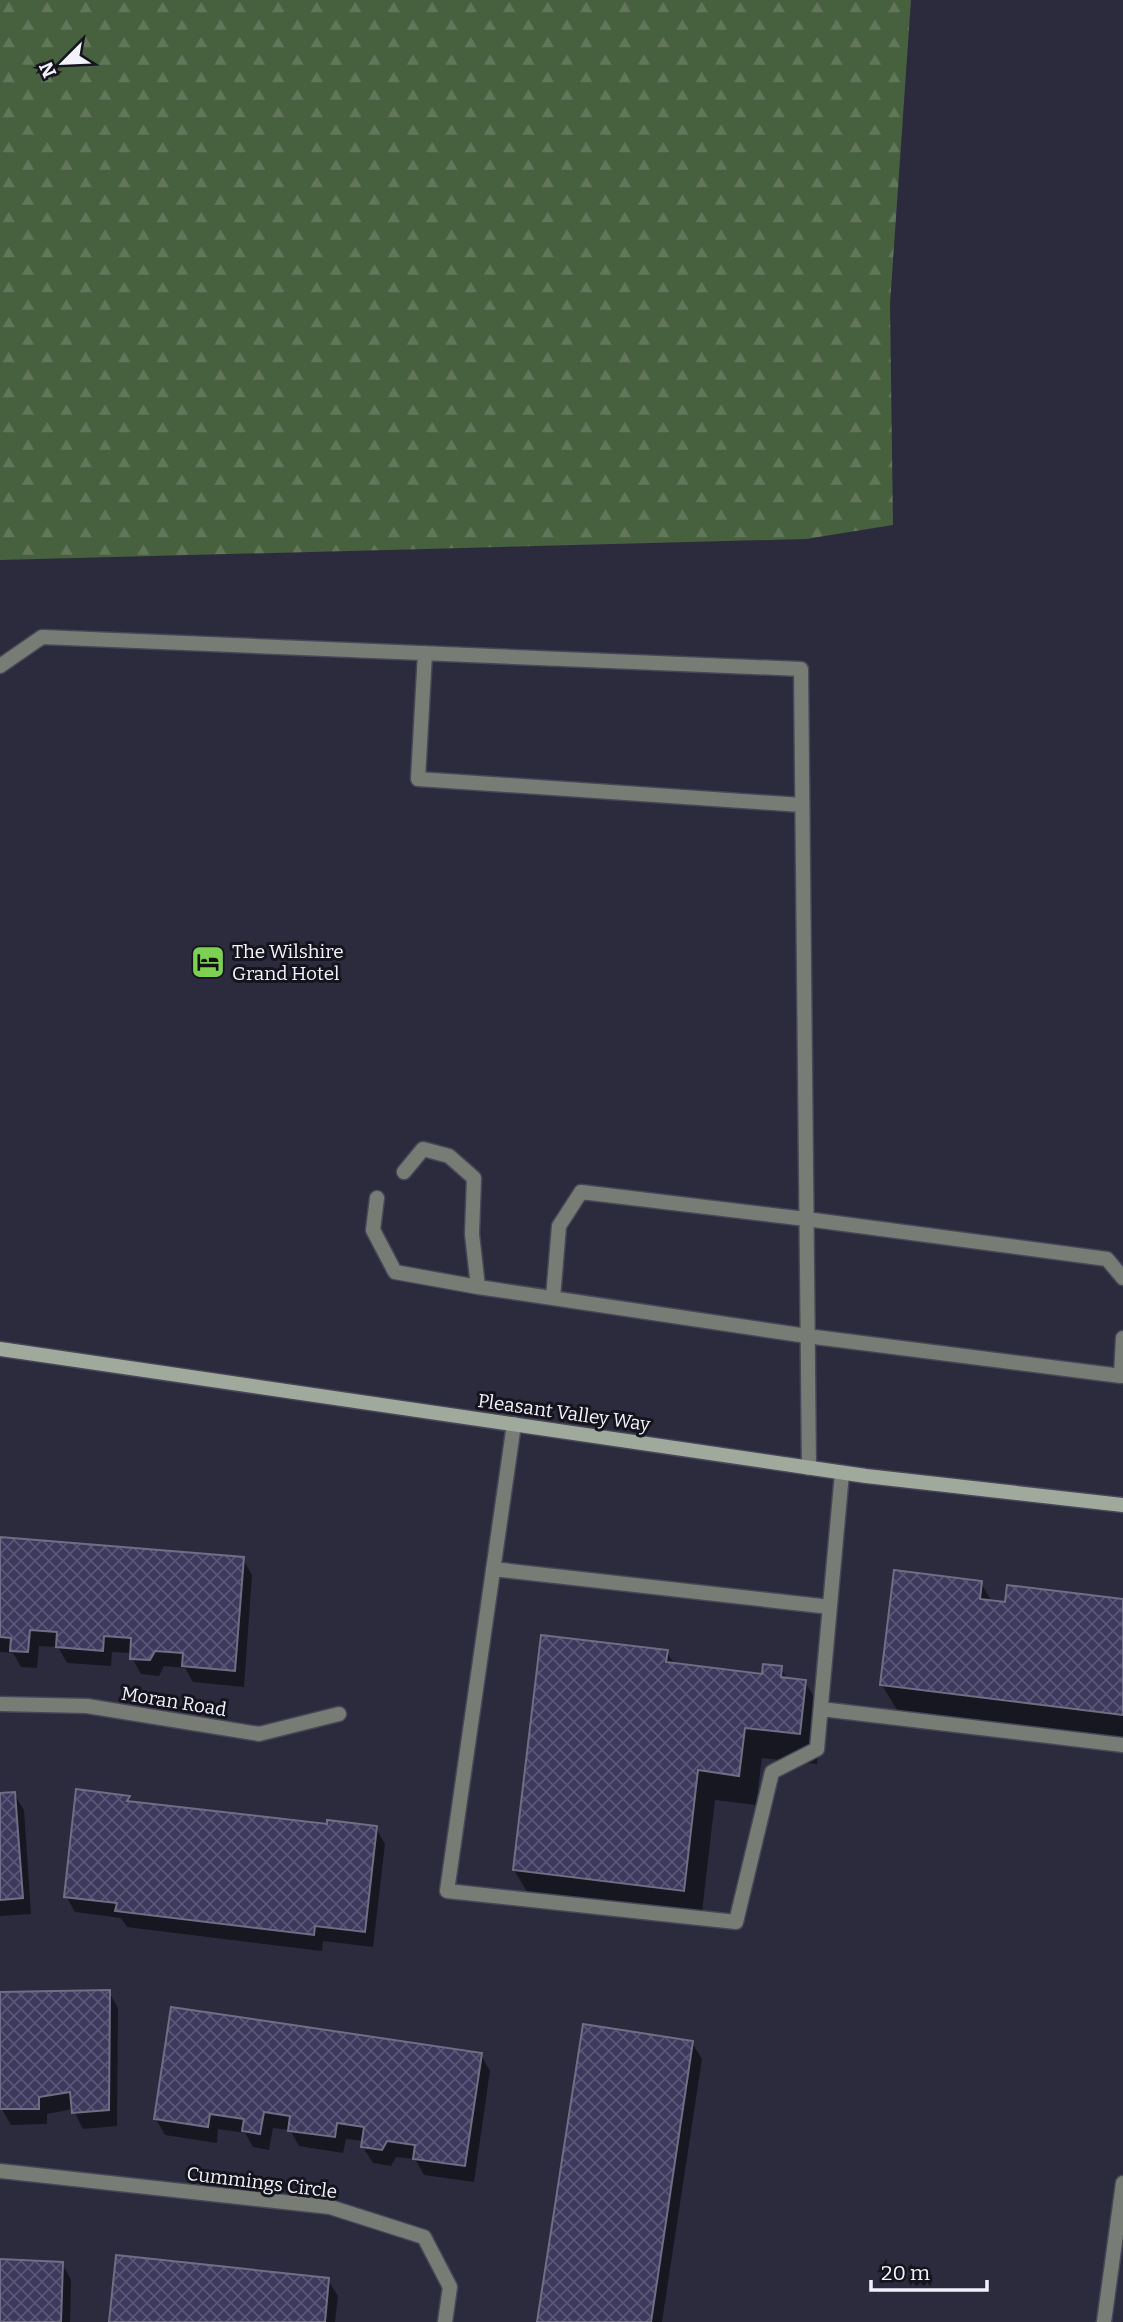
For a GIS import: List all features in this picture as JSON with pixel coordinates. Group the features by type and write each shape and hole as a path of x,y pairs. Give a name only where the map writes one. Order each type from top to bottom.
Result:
{"main road":[{"name":"Pleasant Valley Way","path":"0,1349 842,1473 1123,1505"}],"street":[{"path":"0,666 42,637 801,669 809,1468"},
{"path":"425,653 418,779 802,805"},
{"path":"404,1172 423,1149 449,1156 474,1178 472,1234 478,1287"},
{"path":"553,1298 559,1226 581,1192 1107,1259 1123,1278"},
{"path":"377,1198 373,1230 395,1272 807,1336 1121,1376 1123,1338"},
{"path":"513,1424 447,1891 736,1922 772,1772 817,1749 842,1473"},
{"path":"493,1569 830,1607"},
{"name":"Moran Road","path":"0,1704 87,1706 259,1734 339,1714"},
{"path":"821,1709 1123,1745"},
{"name":"Cummings Circle","path":"0,2171 330,2207 424,2237 450,2287 445,2322"},
{"path":"1104,2322 1121,2214 1123,2183"}],"green space":[{"path":"0,0 911,0 890,304 893,525 806,539 0,560"}],"building":[{"path":"0,1537 244,1557 235,1671 182,1666 183,1653 155,1651 150,1660 130,1659 131,1638 104,1636 103,1651 56,1647 57,1632 30,1630 28,1652 10,1651 11,1638 0,1637"},
{"path":"894,1570 982,1581 980,1599 1005,1602 1007,1585 1123,1599 1123,1715 880,1685"},
{"path":"541,1635 668,1650 666,1662 762,1674 763,1664 782,1666 781,1677 806,1680 800,1734 745,1728 739,1776 698,1770 684,1891 513,1870"},
{"path":"76,1789 130,1796 127,1801 327,1824 327,1820 377,1826 365,1932 315,1926 314,1935 115,1911 117,1903 64,1897"},
{"path":"15,1792 23,1898 0,1900 0,1793"},
{"path":"110,1990 109,2110 72,2113 70,2092 39,2097 39,2109 0,2109 0,1992"},
{"path":"171,2007 482,2053 465,2166 413,2159 415,2145 387,2141 382,2150 361,2147 364,2127 337,2123 335,2137 288,2131 290,2116 264,2112 260,2134 242,2131 244,2119 210,2114 208,2127 154,2119"},
{"path":"583,2024 693,2041 651,2322 537,2322"},
{"path":"116,2255 329,2278 325,2322 109,2322"},
{"path":"0,2259 63,2262 61,2322 0,2322"}],"place":[{"name":"The Wilshire Grand Hotel","path":"208,962"}]}
